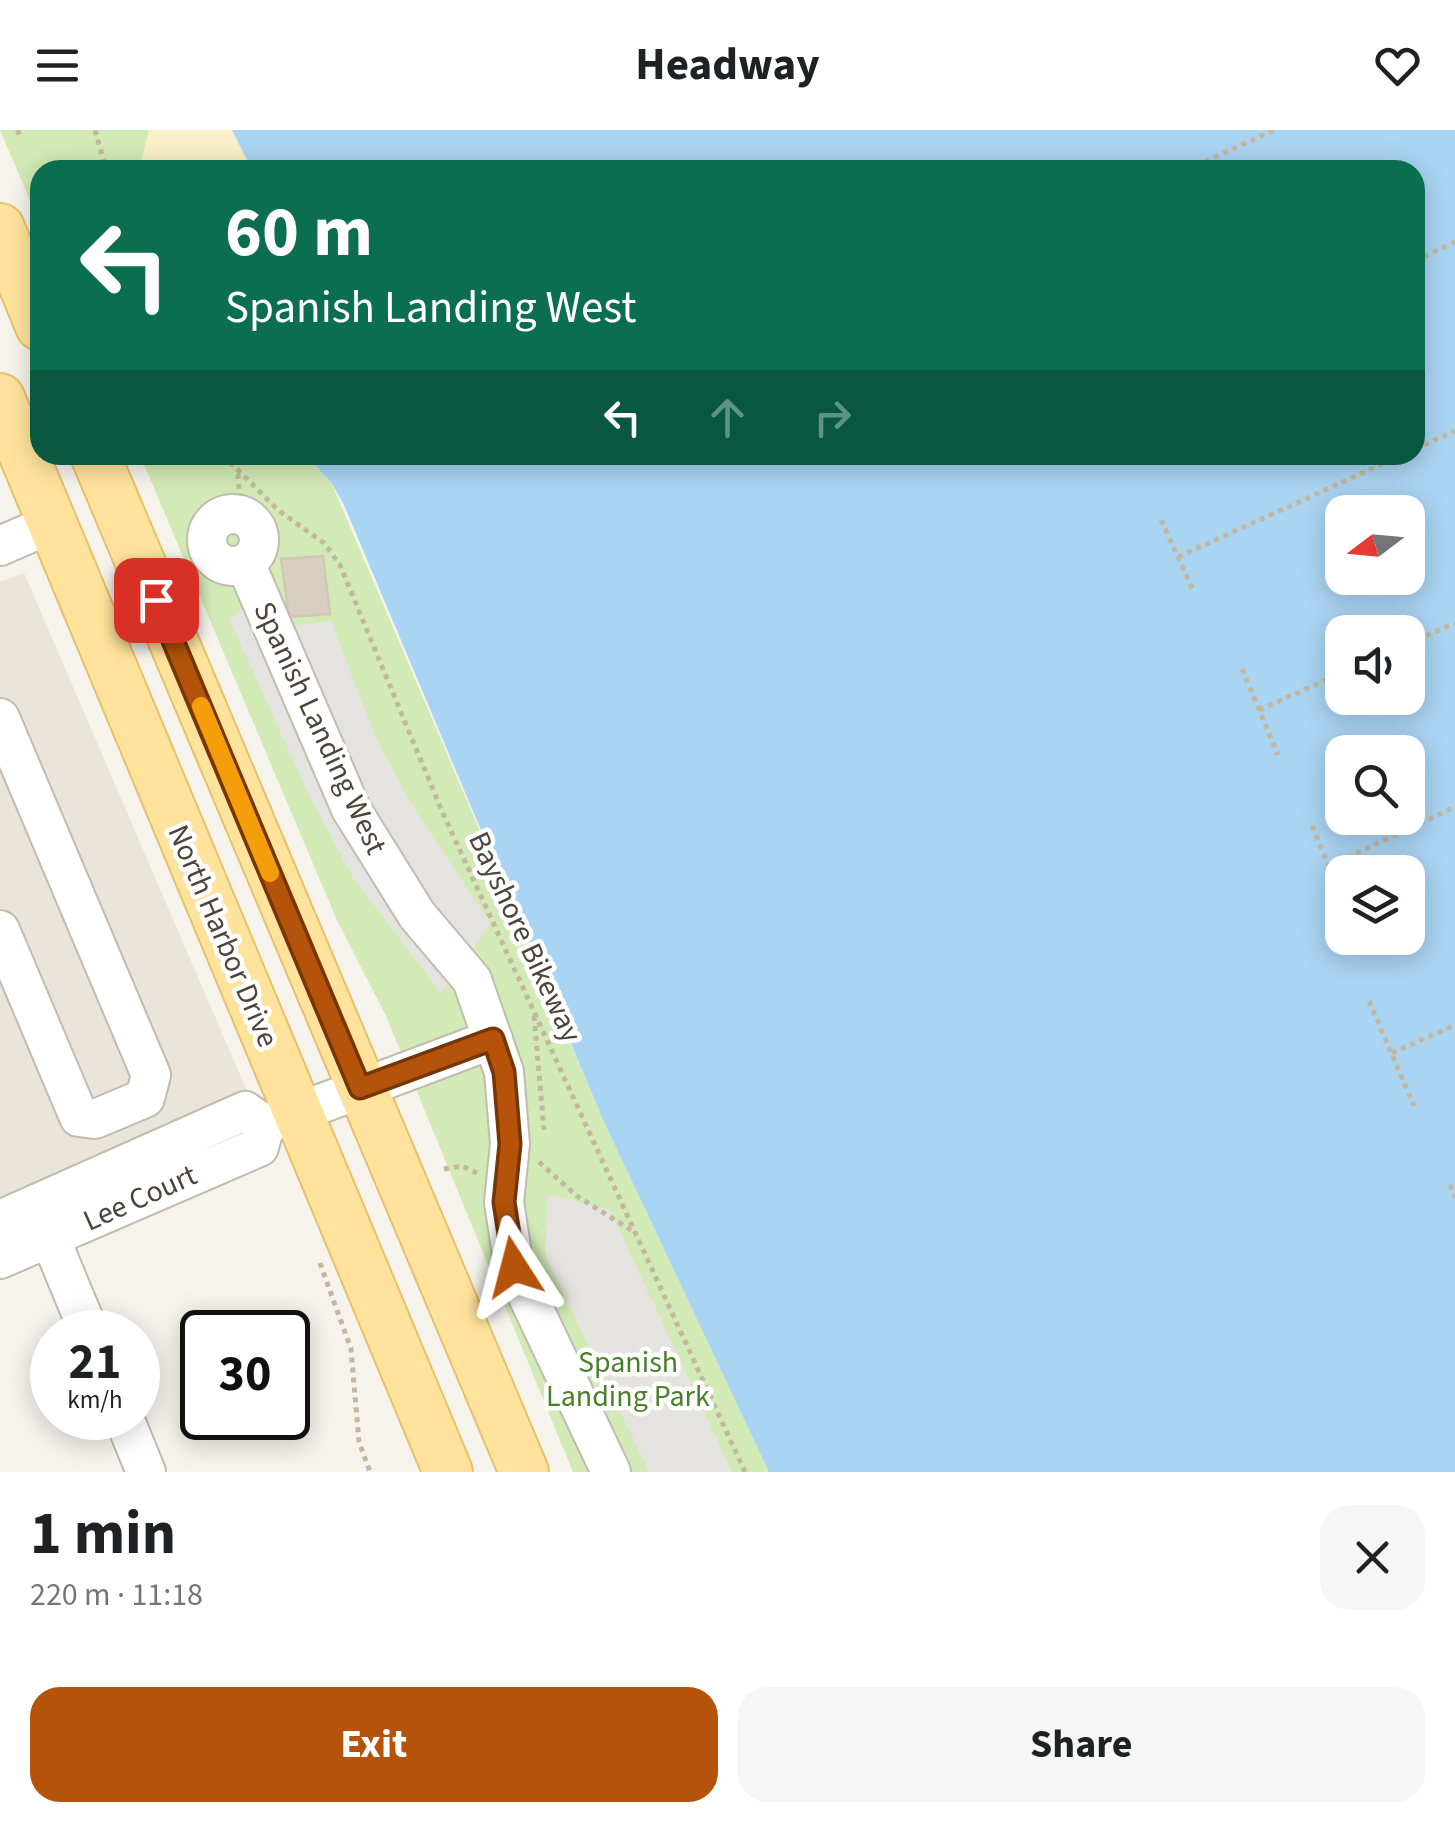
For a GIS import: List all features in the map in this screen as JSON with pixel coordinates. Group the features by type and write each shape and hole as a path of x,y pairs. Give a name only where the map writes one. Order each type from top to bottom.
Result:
{"main road":[{"path":"0,228 30,302"},
{"name":"North Harbor Drive","path":"0,398 53,523 281,1119 448,1472"},
{"path":"99,465 524,1472"}],"street":[{"name":"Spanish Landing West","path":"241,515 216,518 207,530 206,542 214,556 228,566 246,565 351,809 417,915 472,980 506,1090 510,1144 504,1202 514,1267 611,1472"},
{"path":"0,546 53,523"},
{"path":"0,718 151,1075 145,1098 95,1119 79,1117 0,930"},
{"path":"360,1088 493,1039"},
{"name":"Lee Court","path":"0,1259 43,1221 246,1111 281,1119 360,1088"},
{"name":"Lee Court","path":"0,1220 43,1221"},
{"path":"43,1221 80,1310"},
{"path":"133,1440 146,1472"}],"path":[{"path":"16,133 24,130"},
{"path":"95,130 103,160"},
{"path":"1209,160 1274,130"},
{"path":"1425,256 1455,242"},
{"path":"1425,444 1455,431"},
{"name":"Bayshore Bikeway","path":"232,465 278,510 324,543 340,565 441,809 745,1472"},
{"path":"1178,557 1380,465"},
{"path":"238,471 241,515"},
{"path":"1161,520 1193,590"},
{"path":"1425,636 1455,623"},
{"path":"1242,669 1278,755"},
{"path":"1259,710 1325,681"},
{"path":"1352,855 1455,807"},
{"path":"1312,826 1325,857"},
{"path":"1369,1002 1414,1106"},
{"path":"533,1008 543,1088 544,1163"},
{"path":"1392,1053 1455,1026"},
{"path":"525,1160 544,1163 577,1196 637,1233"},
{"path":"444,1169 462,1166 484,1176"},
{"path":"1450,1185 1455,1197"},
{"path":"319,1252 320,1275 351,1349 359,1442 370,1472"}],"shaded area":[{"path":"24,573 250,1098 0,1204 0,582"},
{"path":"254,595 288,627 331,621 375,736 413,807 491,924 441,993 353,878 308,793 230,621"},
{"path":"548,1194 610,1210 732,1472 649,1472 545,1255"}],"green space":[{"path":"0,130 232,130 247,160 30,160 30,200"},
{"name":"Spanish Landing Park","path":"144,465 315,465 331,482 604,1122 769,1472 573,1472 386,1016 336,918"}],"sand":[{"path":"149,130 232,130 247,160 142,160"}],"water":[{"path":"232,130 1455,130 1455,1472 769,1472 604,1122 331,482 315,465 1425,465 1425,160 247,160"}],"building":[{"path":"323,556 330,614 289,617 281,559"}],"slow traffic":[{"path":"201,706 270,873"}],"route":[{"path":"156,600 360,1088 493,1039 504,1072 510,1144 504,1202 514,1267"}]}
